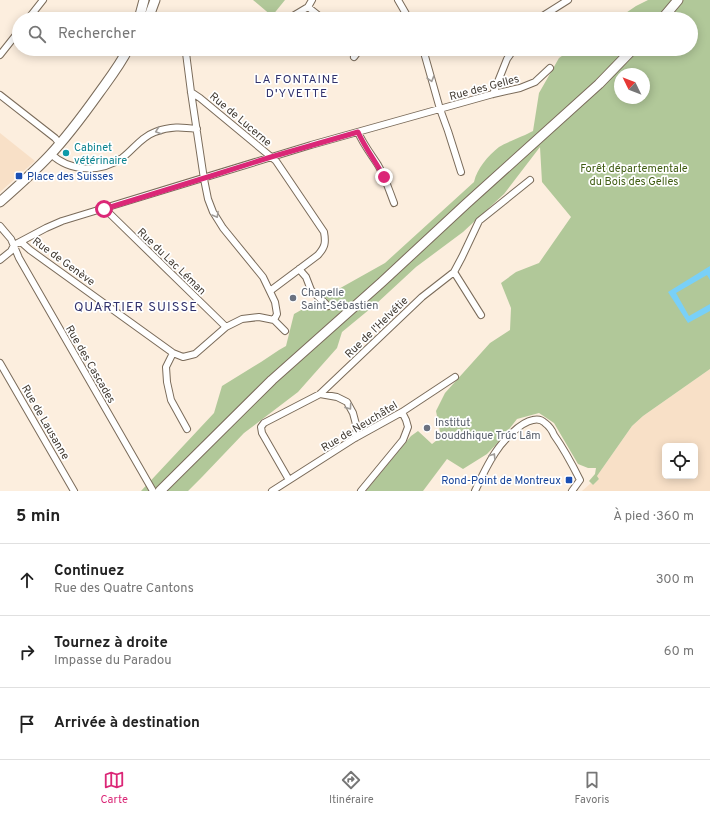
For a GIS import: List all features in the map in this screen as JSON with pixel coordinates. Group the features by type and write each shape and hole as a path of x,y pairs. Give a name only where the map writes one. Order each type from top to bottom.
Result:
{"main road":[{"path":"141,12 144,0"},
{"path":"668,12 678,0"},
{"path":"150,12 154,2"},
{"path":"0,202 60,144 93,102 124,56"},
{"path":"117,68 128,56"},
{"path":"160,491 272,380 382,282 598,84 626,56"}],"street":[{"path":"34,12 44,0"},
{"path":"144,0 154,2"},
{"path":"300,12 308,7 312,0"},
{"path":"398,0 405,12"},
{"path":"548,12 568,0"},
{"path":"308,7 314,12"},
{"path":"0,55 12,40"},
{"path":"186,56 208,199 213,212 223,228 263,278 275,302 277,314 274,320"},
{"path":"425,56 440,109 461,172"},
{"path":"492,94 509,56"},
{"name":"Rue des Gelles","path":"14,245 46,228 104,208 204,179 271,157 492,94 520,88 535,82 550,68"},
{"name":"Rue de Lucerne","path":"191,92 276,161 324,232 326,240 324,248 318,255 270,292"},
{"path":"0,95 55,138 60,144"},
{"path":"51,154 64,164 92,169 100,168 122,158 140,141 154,132 178,127 197,129"},
{"path":"358,132 384,177 394,203"},
{"name":"Rue de l'Helvétie","path":"288,480 262,433 261,427 264,423 320,394 422,297 454,272 479,221 530,180"},
{"name":"Rue du Lac Léman","path":"104,208 226,327"},
{"path":"0,226 14,245 11,251 0,260"},
{"name":"Rue de Genève","path":"21,242 173,353"},
{"name":"Rue des Cascades","path":"14,245 19,258 153,491"},
{"path":"299,269 306,277 311,290 328,306"},
{"path":"454,272 481,315"},
{"path":"187,429 171,400 166,382 166,367 173,353 183,357 195,354 226,327 242,319 259,317 274,320 285,331"},
{"name":"Rue de Lausanne","path":"0,363 74,491"},
{"name":"Rue de Neuchâtel","path":"272,491 355,438 402,412 455,378"},
{"path":"320,394 337,397 347,402 353,413 357,428 355,438"},
{"path":"361,491 403,440 408,427 402,412"},
{"path":"475,491 489,462 501,445 525,423 534,420 539,420 548,426 580,480 572,491"}],"shaded area":[{"path":"0,133 35,161 0,192"},
{"path":"710,369 710,491 582,491 591,483 593,485 599,479 597,476 632,426 643,416"}],"green space":[{"path":"253,0 285,0 275,12 267,12"},
{"name":"Forêt départementale du Bois des Gelles","path":"648,0 710,0 710,369 643,416 632,426 597,476 599,479 593,485 589,481 595,474 596,468 588,468 578,464 554,423 539,413 517,419 487,454 463,469 447,459 423,491 366,491 411,436 418,431 432,444 441,437 436,411 445,393 490,343 510,330 511,308 501,283 516,272 539,263 571,217 542,182 540,147 504,194 463,232 416,267 376,304 342,332 337,348 298,392 244,433 188,491 141,491 214,413 222,386 286,346 294,314 385,263 474,182 480,167 499,147 533,131 539,93 559,58 562,56 698,56 698,12 627,12"}],"water":[{"path":"710,266 710,280 707,275 676,293 689,316 710,304 710,311 688,323 668,292"}],"place":[{"name":"Cabinet vétérinaire","path":"66,153"},
{"name":"Place des Suisses","path":"19,176"},
{"name":"Chapelle Saint-Sébastien","path":"293,298"},
{"name":"Institut bouddhique Trúc Lâm","path":"427,428"},
{"name":"Rond-Point de Montreux","path":"569,480"}],"district":[{"name":"LA FONTAINE D'YVETTE","path":"297,86"},
{"name":"QUARTIER SUISSE","path":"136,306"}],"route":[{"path":"104,209 271,157 358,132 384,177"}]}
